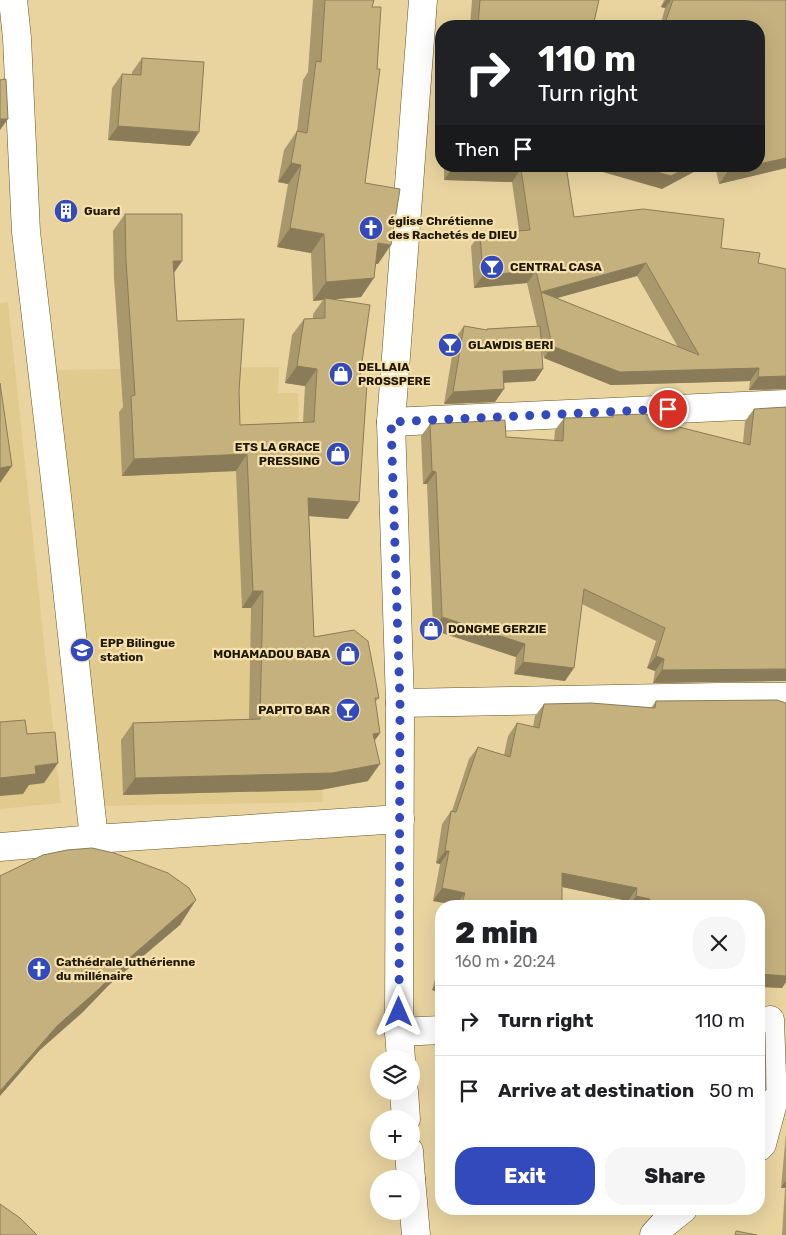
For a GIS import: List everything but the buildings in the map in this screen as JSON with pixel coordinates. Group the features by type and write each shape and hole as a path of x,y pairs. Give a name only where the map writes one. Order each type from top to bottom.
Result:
{"street":[{"path":"13,0 17,38 26,232 94,839"},
{"path":"400,1050 400,703 391,422 423,0"},
{"path":"391,422 786,404"},
{"path":"400,703 709,697 786,698"},
{"path":"0,847 400,819"},
{"path":"765,1133 773,1103 772,1020"},
{"path":"399,1032 435,1030"},
{"path":"654,1235 676,1215"},
{"path":"415,1220 416,1235"}],"shaded area":[{"path":"8,302 61,803 0,809 0,303"},
{"path":"279,367 278,393 298,393 300,511 307,626 323,802 101,806 53,370"}],"place":[{"name":"Guard","path":"66,211"},
{"name":"église Chrétienne des Rachetés de DIEU","path":"371,228"},
{"name":"CENTRAL CASA","path":"492,267"},
{"name":"GLAWDIS BERI","path":"450,345"},
{"name":"DELLAIA PROSSPERE","path":"341,374"},
{"name":"ETS LA GRACE PRESSING","path":"338,454"},
{"name":"DONGME GERZIE","path":"431,629"},
{"name":"EPP Bilingue station","path":"82,650"},
{"name":"MOHAMADOU BABA","path":"348,654"},
{"name":"PAPITO BAR","path":"348,710"},
{"name":"Cathédrale luthérienne du millénaire","path":"39,969"}],"route":[{"path":"399,1012 400,703 391,422 668,409"}]}
